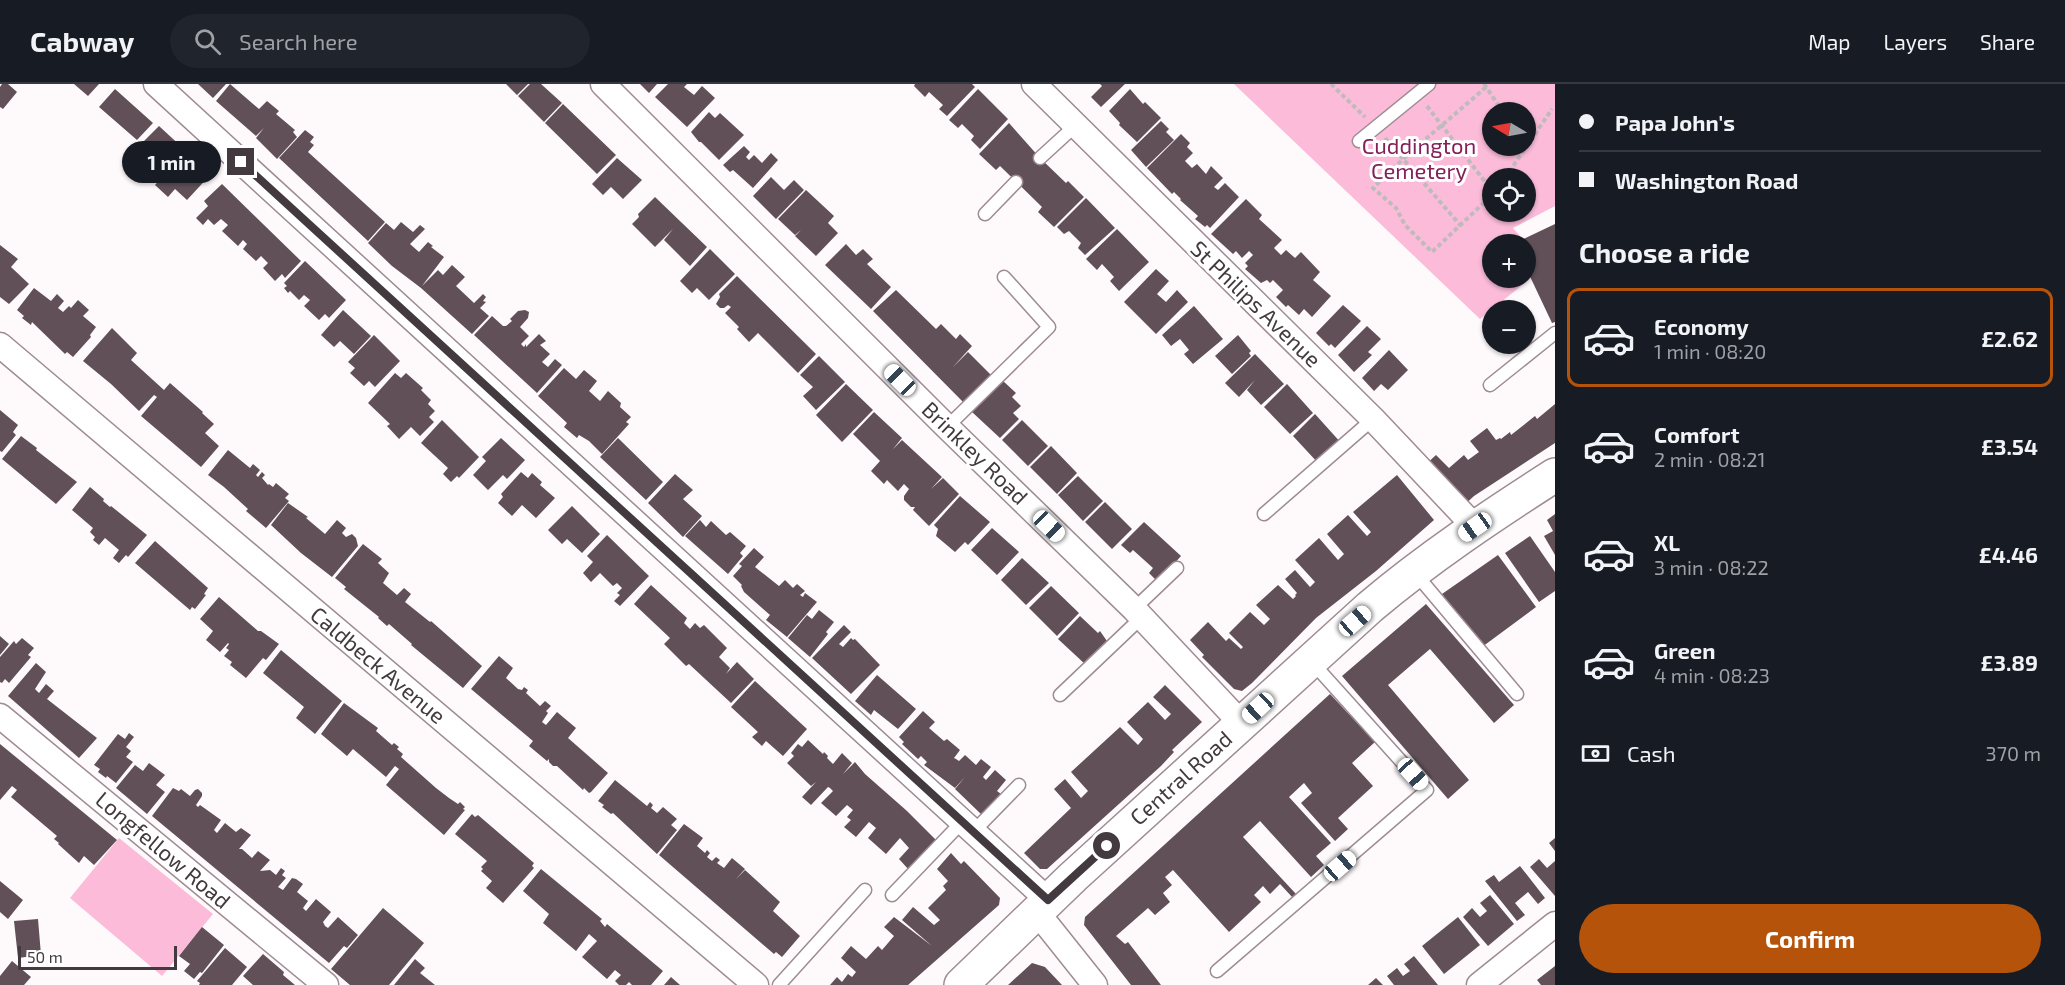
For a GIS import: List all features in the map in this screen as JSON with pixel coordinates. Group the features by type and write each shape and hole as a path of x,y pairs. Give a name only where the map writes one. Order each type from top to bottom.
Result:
{"main road":[{"name":"Central Road","path":"961,985 1042,906 1241,723 1413,571 1555,475"}],"street":[{"path":"156,84 969,826 1042,906 1095,985"},
{"name":"Brinkley Road","path":"603,84 947,427 1138,613 1241,723"},
{"name":"St Philips Avenue","path":"1034,84 1373,419 1475,527"},
{"name":"Caldbeck Avenue","path":"0,345 756,985"},
{"name":"Longfellow Road","path":"0,716 326,985"},
{"path":"1479,985 1555,924"}],"lane":[{"path":"1359,141 1376,128 1413,88 1429,84"},
{"path":"1040,158 1075,126"},
{"path":"985,214 1016,182"},
{"path":"947,427 1049,327 1004,277"},
{"path":"1490,385 1555,333"},
{"path":"1264,514 1373,419"},
{"path":"1060,695 1178,568"},
{"path":"1413,571 1517,694"},
{"path":"1217,971 1427,790 1310,660"},
{"path":"892,895 1019,785"},
{"path":"779,985 865,890"}],"path":[{"path":"1331,84 1376,128 1461,226"},
{"path":"1482,204 1432,252 1404,225 1396,208 1373,188 1485,85 1496,102"},
{"path":"1413,88 1482,179"},
{"path":"1536,132 1552,109"}],"green space":[{"name":"Cuddington Cemetery","path":"1234,84 1555,84 1555,206 1536,216 1536,168 1482,168 1482,222 1524,222 1513,228 1518,234 1482,234 1482,288 1519,288 1504,300 1482,300 1482,317 1480,319"},
{"name":"Cuddington Cemetery","path":"1536,254 1546,266 1536,274"},
{"path":"119,838 213,914 162,976 70,898"}],"building":[{"path":"2,84 8,84 17,92 3,109 0,107"},
{"path":"74,84 99,84 88,96"},
{"path":"198,84 226,84 213,98"},
{"path":"230,84 259,109 267,101 279,111 276,114 295,130 293,132 297,137 277,159 256,138 264,128 256,136 216,101"},
{"path":"506,84 528,84 517,95"},
{"path":"530,84 541,84 562,103 544,122 518,96"},
{"path":"640,84 657,84 649,93"},
{"path":"668,84 687,84 684,87 694,95 702,86 715,98 687,127 655,97"},
{"path":"915,84 972,84 975,87 947,116 939,109 943,105 929,92 925,97 914,86"},
{"path":"1100,84 1125,84 1101,107 1091,97 1102,86"},
{"path":"115,89 153,123 137,140 99,107"},
{"path":"978,89 1008,119 980,149 971,140 974,136 962,124 958,128 949,120"},
{"path":"1130,89 1143,104 1145,102 1161,118 1137,142 1119,125 1120,123 1109,111"},
{"path":"563,104 616,155 597,174 545,123"},
{"path":"709,112 715,118 720,113 744,135 719,160 691,132"},
{"path":"1161,121 1169,129 1166,132 1174,140 1146,167 1131,150"},
{"path":"1009,123 1040,158 1084,197 1054,227 1038,212 1042,207 1000,166 996,170 979,154"},
{"path":"159,126 211,174 187,200 175,189 168,197 155,185 167,172 166,170 160,176 139,156 146,149 141,144"},
{"path":"305,130 314,137 310,142 314,145 308,152 385,222 368,241 279,158"},
{"path":"1181,134 1190,143 1187,147 1193,153 1185,161 1192,168 1197,164 1206,174 1211,166 1223,178 1214,187 1218,190 1225,183 1239,197 1210,228 1195,219 1198,216 1147,168"},
{"path":"744,146 750,152 746,157 749,160 754,155 762,163 771,153 778,160 753,188 733,170 730,172 723,165"},
{"path":"617,158 642,180 623,199 611,187 603,195 592,184"},
{"path":"771,177 784,190 794,180 804,190 776,219 753,196"},
{"path":"222,184 301,261 285,278 282,274 275,281 263,268 268,263 261,256 256,261 243,249 247,244 243,240 238,246 222,231 228,225 221,219 214,225 208,219 203,225 196,218 208,206 204,201"},
{"path":"806,190 834,216 828,223 838,233 816,256 795,236 801,230 795,235 778,219"},
{"path":"655,197 707,247 690,266 664,240 673,229 655,247 632,224 639,217 638,214"},
{"path":"1086,198 1115,228 1085,255 1078,248 1081,243 1069,231 1064,234 1057,227"},
{"path":"1246,199 1262,215 1259,219 1282,240 1274,248 1281,255 1286,250 1295,258 1301,252 1320,272 1313,280 1331,296 1312,317 1304,309 1299,315 1288,305 1286,307 1276,297 1283,290 1273,280 1270,283 1267,280 1261,283 1245,269 1248,266 1245,263 1253,255 1249,251 1242,258 1236,251 1233,254 1211,234"},
{"path":"401,222 413,232 420,225 425,229 410,244 419,252 428,242 444,257 422,286 438,270 443,275 452,265 465,277 456,286 474,303 483,294 486,297 483,301 486,302 480,308 489,316 472,334 368,243 386,223 394,230"},
{"path":"1555,224 1555,322 1552,323 1535,288 1536,234 1534,234"},
{"path":"1117,229 1149,262 1119,291 1110,281 1114,277 1102,264 1097,270 1086,259"},
{"path":"846,244 856,255 863,249 873,259 867,264 891,287 871,309 825,265"},
{"path":"0,245 18,259 11,267 29,284 9,304 0,297"},
{"path":"710,249 735,274 709,300 697,288 692,293 680,281"},
{"path":"305,261 346,300 329,318 325,314 319,320 304,306 310,300 304,295 299,300 284,288 287,286 284,283"},
{"path":"1156,269 1169,281 1157,294 1166,302 1177,290 1188,302 1156,334 1124,302"},
{"path":"737,276 816,354 798,373 758,333 749,342 737,329 739,327 725,313 731,307 728,305 720,308 716,304 720,297 719,294"},
{"path":"34,288 51,301 57,294 64,301 58,308 63,312 69,306 71,308 78,300 89,310 83,316 96,327 91,337 73,357 67,352 65,354 32,322 31,325 22,318 24,316 17,310"},
{"path":"896,290 936,329 941,324 956,339 960,334 972,346 953,367 968,352 991,375 967,406 873,311"},
{"path":"1343,305 1361,321 1335,348 1331,344 1329,346 1316,333"},
{"path":"1194,306 1223,339 1193,364 1184,354 1189,350 1180,339 1171,346 1162,335"},
{"path":"343,310 371,336 354,354 340,341 334,347 321,335"},
{"path":"518,311 529,312 528,318 520,327 529,336 521,344 524,347 526,344 526,347 539,334 546,341 540,345 550,354 542,362 548,367 555,359 562,365 537,393 474,335 492,316 506,326"},
{"path":"1367,326 1381,339 1368,352 1372,355 1354,372 1338,355"},
{"path":"112,328 137,353 131,360 164,390 170,383 214,424 205,433 219,446 201,467 141,416 157,397 154,395 139,411 83,361"},
{"path":"374,335 400,361 375,387 369,381 364,386 350,373 355,368 348,362"},
{"path":"1238,335 1251,351 1249,353 1251,356 1232,374 1215,356"},
{"path":"1389,350 1408,370 1388,390 1381,384 1374,391 1362,378"},
{"path":"1255,354 1284,384 1261,405 1247,390 1255,380 1239,397 1225,383"},
{"path":"819,356 845,382 816,410 803,396 813,387 800,375"},
{"path":"564,368 576,379 584,370 597,381 589,391 600,401 608,391 631,417 626,422 629,424 602,454 589,441 579,435 577,438 564,427 567,423 538,396"},
{"path":"395,373 401,378 406,373 423,388 421,390 431,400 428,404 435,411 429,417 434,422 420,436 411,427 399,439 387,426 390,424 368,403"},
{"path":"1002,380 1016,393 1012,397 1021,406 1013,413 1019,419 1000,438 972,412"},
{"path":"846,384 873,410 842,442 816,415"},
{"path":"1287,384 1313,413 1290,434 1264,407"},
{"path":"1555,404 1555,443 1474,496 1461,508 1423,467 1436,455 1449,468 1464,455 1468,460 1479,452 1470,441 1487,428 1496,440 1501,439 1510,432 1511,435 1535,416 1537,419"},
{"path":"0,410 18,425 13,432 16,435 2,452 0,451"},
{"path":"874,412 902,438 893,449 902,440 942,477 931,489 943,478 959,494 929,526 913,510 915,507 911,507 904,500 909,489 904,484 898,491 887,480 884,484 871,471 880,461 853,434"},
{"path":"1315,414 1342,444 1319,464 1293,436"},
{"path":"442,420 479,457 459,478 457,476 451,482 443,474 448,468 421,443"},
{"path":"1022,420 1048,446 1028,466 1002,440"},
{"path":"21,436 77,482 56,504 2,459"},
{"path":"501,438 525,460 507,479 503,475 488,490 473,475 486,461 482,457"},
{"path":"618,438 663,482 646,500 600,457"},
{"path":"1051,446 1077,473 1057,494 1030,467"},
{"path":"228,450 250,468 253,464 260,470 256,475 258,477 262,472 265,475 262,478 268,485 273,487 276,483 289,494 285,498 289,501 266,528 246,511 248,509 224,487 208,475"},
{"path":"521,472 528,478 532,473 542,482 540,485 555,498 536,518 522,505 512,516 498,503 503,497 501,494"},
{"path":"675,474 693,490 683,499 702,516 683,537 648,503"},
{"path":"1397,475 1434,520 1376,571 1316,618 1252,683 1242,691 1234,689 1202,657 1204,655 1190,640 1208,622 1226,641 1229,638 1241,649 1243,647 1229,633 1250,612 1264,625 1270,619 1256,605 1278,585 1293,599 1297,593 1285,579 1295,570 1310,587 1315,582 1295,560 1319,538 1338,560 1344,554 1327,534 1348,515 1367,536 1371,532 1353,512"},
{"path":"1078,476 1103,501 1083,521 1058,495"},
{"path":"90,487 110,507 147,535 128,557 126,555 119,563 113,558 119,550 105,538 99,545 93,540 95,537 90,532 93,528 72,510"},
{"path":"960,496 990,522 968,545 965,542 955,552 936,536 938,529 934,525"},
{"path":"1105,502 1132,529 1112,549 1085,522"},
{"path":"288,503 308,517 306,518 325,534 337,520 346,528 342,533 346,537 352,534 356,538 358,546 332,577 301,553 271,525"},
{"path":"572,506 600,534 582,553 567,539 562,544 548,530"},
{"path":"1555,514 1555,555 1544,536 1553,531 1547,520"},
{"path":"700,520 706,527 711,521 726,535 730,532 746,546 740,553 743,556 728,574 685,536"},
{"path":"1144,522 1181,556 1158,582 1149,573 1153,568 1133,550 1130,553 1121,545"},
{"path":"992,528 1019,552 997,575 971,550"},
{"path":"607,535 649,576 620,606 614,601 620,595 617,593 622,588 617,583 613,586 600,573 591,582 583,573 593,562 587,556"},
{"path":"1530,536 1555,572 1555,591 1539,602 1505,553"},
{"path":"155,541 208,588 204,594 206,595 195,609 192,607 190,610 135,563"},
{"path":"363,544 382,559 378,563 389,573 383,583 397,595 404,588 411,594 405,602 431,621 482,666 463,688 389,624 387,626 344,589 346,587 335,578"},
{"path":"754,548 764,557 755,567 779,586 785,580 793,588 797,584 805,591 800,595 803,597 805,593 817,602 787,637 766,620 770,615 744,592 742,585 733,576 742,566 739,564"},
{"path":"1498,555 1536,607 1482,647 1442,594"},
{"path":"1022,558 1049,583 1026,605 1001,580"},
{"path":"651,585 687,618 684,623 690,629 695,623 700,628 704,625 727,648 719,657 730,668 726,674 737,662 754,679 731,703 689,664 686,666 664,644 670,638 634,604"},
{"path":"1051,586 1079,613 1057,636 1029,608"},
{"path":"219,597 258,631 279,644 266,660 263,658 246,678 230,665 232,662 224,656 229,650 226,648 228,643 220,652 206,640 213,631 200,619"},
{"path":"1426,604 1514,705 1494,723 1430,649 1388,685 1469,780 1448,799 1342,676"},
{"path":"819,610 834,622 826,632 828,634 810,657 788,638 807,615 812,619"},
{"path":"1080,616 1098,633 1100,631 1109,644 1086,665 1058,639"},
{"path":"844,625 851,632 839,644 843,647 851,638 855,639 880,665 851,694 812,658"},
{"path":"0,636 9,644 0,655"},
{"path":"22,638 34,648 28,655 31,657 9,683 5,679 2,683 0,682 0,657 14,641 16,644"},
{"path":"281,650 342,701 315,734 296,718 304,707 263,673"},
{"path":"499,656 513,668 506,678 518,689 522,690 524,687 528,690 526,693 540,706 545,701 551,706 546,711 548,713 542,722 546,725 557,712 576,728 568,738 608,773 591,792 589,793 584,788 583,790 557,766 553,766 549,759 547,761 529,746 533,741 471,689"},
{"path":"36,663 46,672 35,689 39,693 46,684 54,691 47,699 97,738 79,758 8,696"},
{"path":"877,675 916,709 898,729 874,710 871,715 855,701"},
{"path":"755,681 807,729 783,756 766,741 762,746 752,737 758,732 731,707"},
{"path":"1165,685 1202,722 1172,750 1174,752 1161,766 1047,869 1040,869 1024,853 1071,808 1054,789 1065,779 1081,798 1088,791 1071,772 1120,727 1138,745 1143,739 1127,722 1148,702 1165,720 1171,714 1153,697"},
{"path":"1330,694 1375,742 1352,763 1373,786 1338,818 1348,829 1335,841 1301,803 1312,793 1304,783 1289,797 1331,843 1316,856 1324,865 1311,877 1260,821 1243,837 1296,894 1293,898 1280,884 1270,894 1263,886 1254,895 1261,902 1229,932 1173,870 1165,877 1172,885 1163,893 1170,902 1155,915 1148,908 1116,936 1125,944 1128,942 1161,985 1131,985 1084,925 1085,917"},
{"path":"344,703 378,728 376,731 392,745 394,743 399,747 397,749 403,754 401,757 436,788 465,807 463,809 465,810 444,835 386,785 399,769 395,766 386,777 353,749 347,756 321,734"},
{"path":"923,711 935,722 929,728 944,741 947,739 960,750 954,758 959,761 965,755 976,765 981,759 991,767 983,777 986,780 995,770 1006,780 997,791 1001,794 982,815 955,789 965,777 955,788 924,765 927,762 921,756 918,759 902,744 904,742 899,737"},
{"path":"129,733 134,737 126,747 131,751 126,757 133,762 116,783 98,772 100,769 94,765 118,734 125,739"},
{"path":"808,740 823,754 824,752 833,764 842,753 852,763 843,774 855,762 938,842 909,870 899,859 909,848 900,838 886,854 868,838 876,828 869,822 856,837 844,827 851,820 847,817 853,810 847,805 836,816 821,803 833,791 830,788 828,787 811,805 802,797 816,782 811,786 787,763 794,756 791,753 798,744 802,747"},
{"path":"0,744 117,840 94,865 84,856 79,863 58,844 54,839 57,836 11,797 17,790 12,786 0,800"},
{"path":"149,763 165,775 156,785 165,792 147,814 116,788 135,765 143,771"},
{"path":"615,780 647,806 650,802 653,805 651,808 657,813 663,807 677,819 671,825 677,830 657,854 598,801"},
{"path":"173,788 179,791 181,789 190,796 198,789 202,793 196,805 198,807 200,805 221,820 214,830 217,833 225,823 236,832 241,828 251,835 239,849 252,858 258,851 270,860 260,871 270,870 276,875 281,868 285,871 282,875 286,878 278,887 283,890 292,878 303,884 297,892 308,901 303,908 306,911 316,899 331,912 323,922 325,926 328,928 338,917 358,935 347,948 344,946 329,963 152,816"},
{"path":"472,814 475,817 478,815 534,863 532,866 534,868 503,903 486,888 492,881 481,871 483,869 481,867 487,861 455,834"},
{"path":"684,824 703,838 697,846 705,853 707,850 710,853 707,857 712,861 716,857 720,860 717,863 724,868 732,858 745,869 736,879 745,870 780,902 773,911 800,936 782,957 776,952 774,954 659,855"},
{"path":"1555,838 1555,851 1549,843"},
{"path":"951,853 961,864 964,861 1000,898 999,905 908,985 830,985 837,977 842,982 848,974 852,977 856,972 841,958 851,946 866,959 878,946 882,950 894,936 884,927 894,917 932,946 902,920 913,907 934,925 940,920 928,908 946,890 943,886 948,881 937,869"},
{"path":"1539,859 1547,868 1555,861 1555,896 1530,867"},
{"path":"1520,866 1545,898 1538,904 1528,892 1515,903 1525,915 1517,921 1485,881 1494,875 1499,882"},
{"path":"541,869 602,919 600,921 605,927 607,924 663,971 651,985 632,985 629,982 626,985 619,985 615,981 621,975 615,970 607,979 582,957 597,941 589,934 576,951 543,923 549,914 523,891"},
{"path":"0,881 23,900 8,919 0,912"},
{"path":"1490,895 1514,924 1488,946 1463,917 1472,908 1480,917 1487,911 1480,903"},
{"path":"383,908 424,943 389,985 350,985 331,969"},
{"path":"1458,917 1480,945 1444,974 1422,946"},
{"path":"38,919 41,955 18,958 14,921"},
{"path":"202,927 224,945 202,973 200,972 194,979 184,971 190,964 179,956"},
{"path":"225,948 247,967 232,985 199,985 197,981"},
{"path":"263,954 295,985 253,985 243,976"},
{"path":"1414,956 1438,985 1394,985 1387,976 1397,968 1403,976 1410,971 1404,964"},
{"path":"415,959 425,968 420,973 435,985 394,985"},
{"path":"12,961 31,977 24,985 0,985 0,976"},
{"path":"1032,963 1045,967 1062,985 1008,985"},
{"path":"1555,966 1555,985 1541,985 1537,980"},
{"path":"671,977 680,985 664,985"},
{"path":"1376,978 1383,985 1368,985"}],"route":[{"path":"241,162 1048,900 1107,846"}]}
